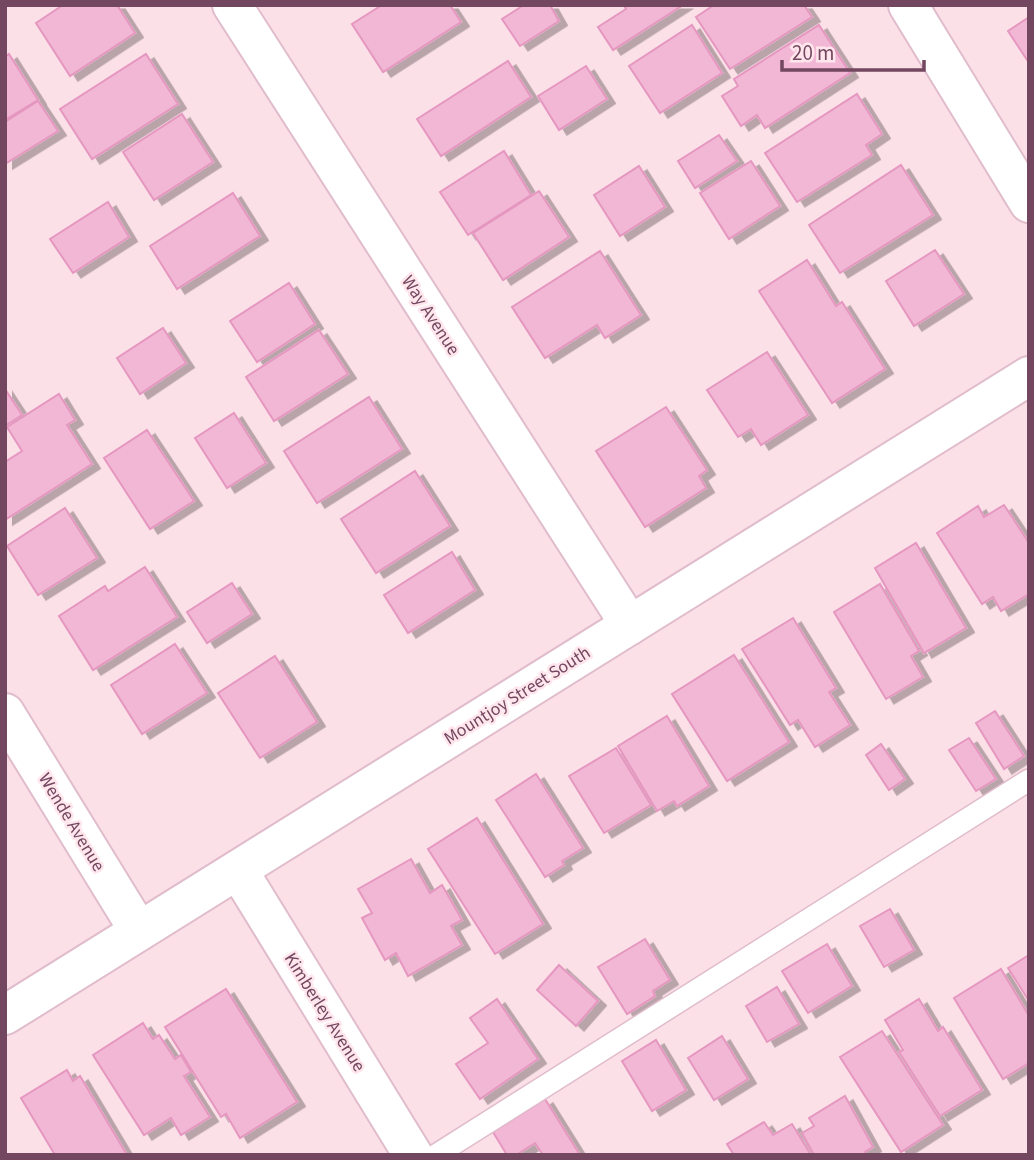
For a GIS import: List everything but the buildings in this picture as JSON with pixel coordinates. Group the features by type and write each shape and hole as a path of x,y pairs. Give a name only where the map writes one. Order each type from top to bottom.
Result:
{"street":[{"name":"Way Avenue","path":"232,5 630,625"},
{"path":"908,5 1029,203"},
{"name":"Mountjoy Street South","path":"5,1014 630,625 1026,386"},
{"name":"Wende Avenue","path":"5,713 139,931"},
{"name":"Kimberley Avenue","path":"237,870 413,1155"}],"lane":[{"path":"436,1155 1029,780"}]}
